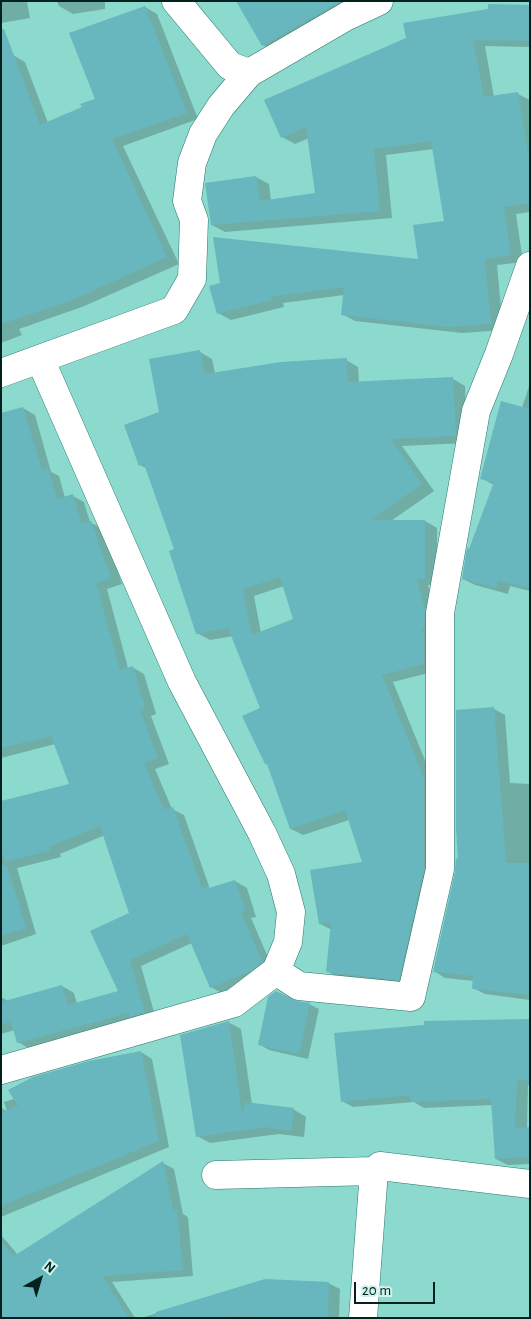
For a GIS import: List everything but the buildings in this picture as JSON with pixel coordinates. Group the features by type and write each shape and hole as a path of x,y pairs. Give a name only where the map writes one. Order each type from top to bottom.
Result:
{"street":[{"path":"176,1 230,66 249,73"},
{"path":"1,373 174,310 192,279 194,220 187,201 192,162 203,134 221,106 249,73 347,16 379,1"},
{"path":"276,971 299,986 411,997 440,869 440,613 476,411 502,346 530,266"},
{"path":"1,1070 234,1003 276,971 288,942 291,912 281,874 262,833 182,682 40,358"},
{"path":"288,942 299,986"},
{"path":"216,1175 374,1171 380,1166 530,1184"},
{"path":"363,1318 374,1171"}]}
